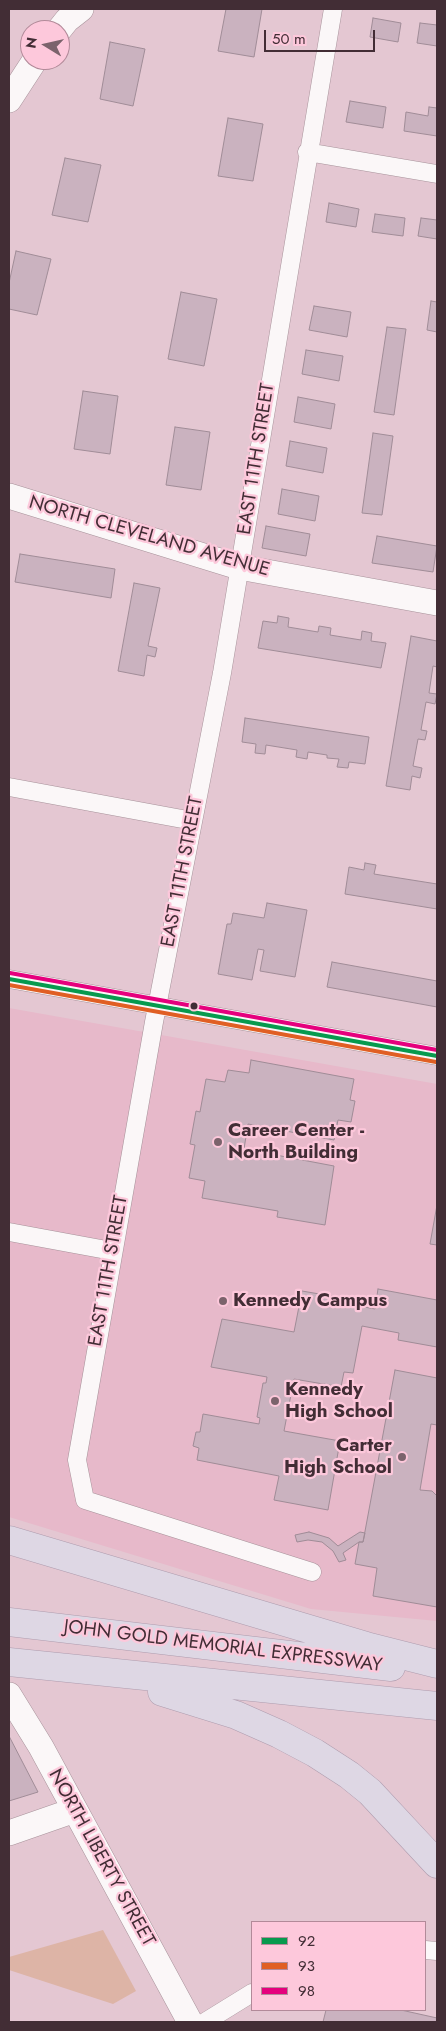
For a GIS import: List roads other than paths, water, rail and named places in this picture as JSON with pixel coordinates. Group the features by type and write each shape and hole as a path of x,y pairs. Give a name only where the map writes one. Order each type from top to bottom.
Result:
{"highway":[{"path":"9,1540 366,1646 437,1664"},
{"name":"JOHN GOLD MEMORIAL EXPRESSWAY","path":"9,1622 437,1672"},
{"name":"JOHN GOLD MEMORIAL EXPRESSWAY","path":"14,1662 437,1706"},
{"path":"81,1670 191,1699 236,1715 293,1742 349,1775 370,1792 437,1864"}],"street":[{"path":"67,20 81,9"},
{"name":"EAST 11TH STREET","path":"312,1572 85,1500 77,1460 112,1251 157,1005 222,673 333,9"},
{"path":"9,100 28,70"},
{"path":"308,152 437,174"},
{"name":"NORTH CLEVELAND AVENUE","path":"9,496 239,567 437,603"},
{"path":"9,787 193,821"},
{"path":"9,979 437,1056"},
{"path":"9,1232 112,1251"},
{"name":"NORTH LIBERTY STREET","path":"9,1695 75,1810 190,2022"},
{"path":"9,1833 75,1810"},
{"path":"205,2022 251,1994"}],"place":[{"name":"Career Center - North Building","path":"218,1142"},
{"name":"Kennedy Campus","path":"223,1301"},
{"name":"Kennedy High School","path":"275,1401"},
{"name":"Carter High School","path":"402,1457"}]}
